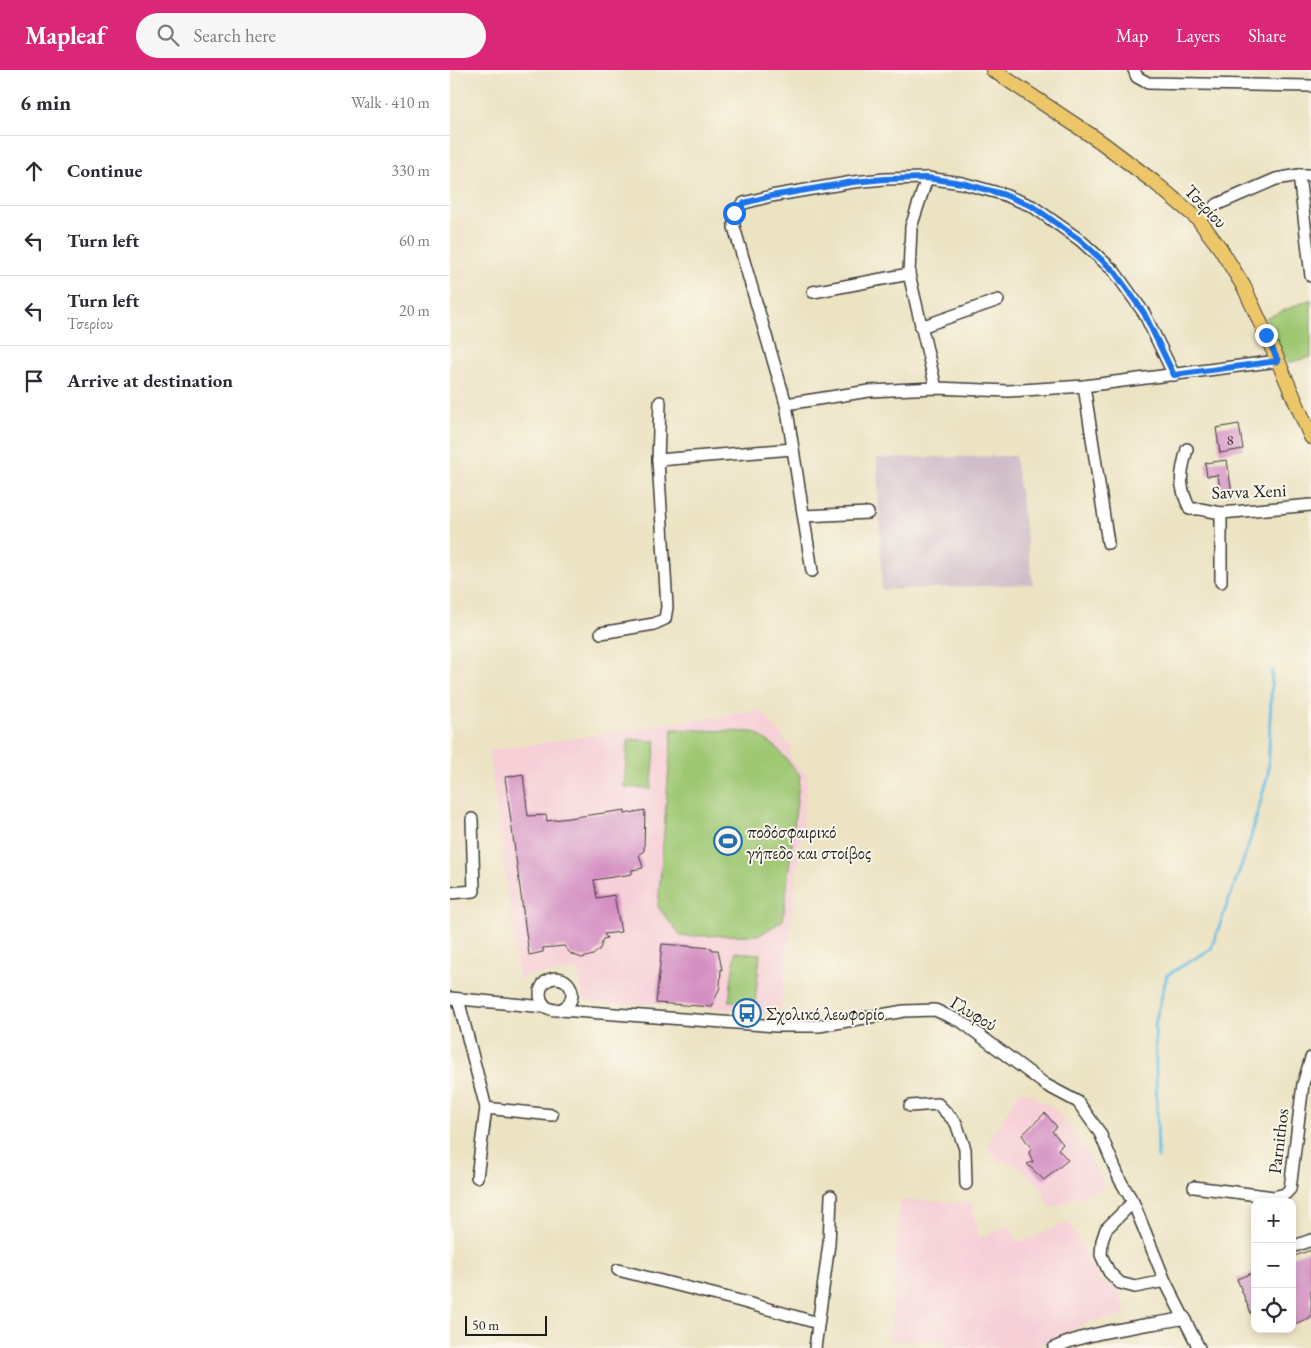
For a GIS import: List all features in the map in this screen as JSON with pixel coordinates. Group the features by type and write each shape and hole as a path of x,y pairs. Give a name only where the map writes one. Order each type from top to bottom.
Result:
{"main road":[{"name":"Τσερίου","path":"993,70 1101,142 1154,182 1198,219 1220,248 1244,287 1311,437"}],"street":[{"path":"1134,70 1137,77 1148,83 1311,86"},
{"path":"1198,219 1218,204 1276,180 1305,175 1311,276"},
{"path":"927,178 911,227 909,274 936,388"},
{"path":"812,571 786,404 734,227 733,218 736,209 744,203 771,196 853,182 927,178 962,183 1002,194 1032,206 1080,240 1114,271 1144,313 1174,375"},
{"path":"813,292 909,274"},
{"path":"921,327 998,300"},
{"path":"786,404 869,391 936,388 1008,391 1084,386 1278,361"},
{"path":"1084,386 1108,543"},
{"path":"601,633 654,624 665,618 668,607 658,460 660,402"},
{"path":"658,460 793,449"},
{"name":"Savva Xeni","path":"1187,449 1181,478 1183,494 1190,509 1221,513 1311,506"},
{"path":"804,516 868,513"},
{"path":"1221,513 1221,582"},
{"path":"450,893 474,891 472,819"},
{"path":"477,1177 486,1108 454,998 544,1007 552,1011 561,1010 568,1006 572,998 572,989 567,982 559,978 551,978 543,983 539,991 540,1000 544,1007"},
{"name":"Γλυφού","path":"561,1010 776,1026 819,1026 904,1011 935,1010 962,1022 1046,1085 1078,1102 1100,1134 1120,1180 1133,1202 1165,1281 1199,1348"},
{"name":"Parnithos","path":"1194,1187 1274,1197 1285,1194 1290,1189 1303,1084 1311,1058"},
{"path":"910,1106 938,1104 956,1123 965,1149 966,1184"},
{"path":"486,1108 552,1115"},
{"path":"815,1348 828,1244 831,1196"},
{"path":"1133,1202 1106,1229 1100,1255 1109,1272 1120,1283 1135,1287 1165,1281"},
{"path":"1296,1246 1311,1240"},
{"path":"618,1270 818,1323"},
{"path":"1054,1348 1097,1334 1184,1318"}],"shaded area":[{"path":"1015,456 1033,584 882,590 877,458"},
{"path":"761,710 791,747 789,758 808,776 780,1013 593,1002 583,998 578,970 527,975 519,982 489,751"},
{"path":"1020,1089 1055,1109 1086,1151 1105,1187 1051,1208 1038,1184 1016,1165 994,1158 987,1145"},
{"path":"900,1200 971,1203 979,1237 1010,1226 1018,1243 1069,1222 1088,1260 1101,1280 1120,1292 1127,1316 1090,1321 1034,1348 945,1348 944,1340 889,1341"}],"green space":[{"path":"1311,299 1311,357 1287,363 1266,318"},
{"name":"ποδόσφαιρικό γήπεδο και στοίβος","path":"672,729 754,732 776,747 800,775 783,920 760,935 681,936 658,907"},
{"path":"628,739 656,741 651,789 624,787"},
{"path":"735,952 760,954 755,1003 729,1001"}],"building":[{"path":"1239,424 1243,449 1220,453 1216,428"},
{"path":"1227,460 1232,494 1221,496 1218,475 1207,476 1205,463"},
{"path":"523,774 528,816 546,815 547,821 625,810 625,814 645,810 644,851 639,854 643,868 632,870 632,874 594,880 597,898 614,895 621,932 604,934 607,938 603,939 600,949 593,955 582,958 571,954 564,946 543,948 543,952 529,955 505,777"},
{"path":"662,944 718,950 722,970 720,987 712,1007 656,1003"},
{"path":"1045,1113 1057,1127 1052,1131 1063,1144 1058,1149 1068,1160 1044,1180 1027,1164 1033,1162 1029,1153 1031,1148 1022,1135"},
{"path":"1311,1250 1311,1317 1296,1323 1296,1288 1296,1256"},
{"path":"1251,1274 1251,1314 1237,1279"}],"waterway":[{"path":"1158,1158 1155,1024 1167,975 1211,949 1248,847 1268,774 1272,671"}],"place":[{"name":"ποδόσφαιρικό γήπεδο και στοίβος","path":"728,841"},
{"name":"Σχολικό λεωφορίο","path":"747,1013"}],"route":[{"path":"734,213 744,203 771,196 853,182 927,178 962,183 1002,194 1032,206 1080,240 1114,271 1144,313 1174,375 1278,361 1266,335"}]}
